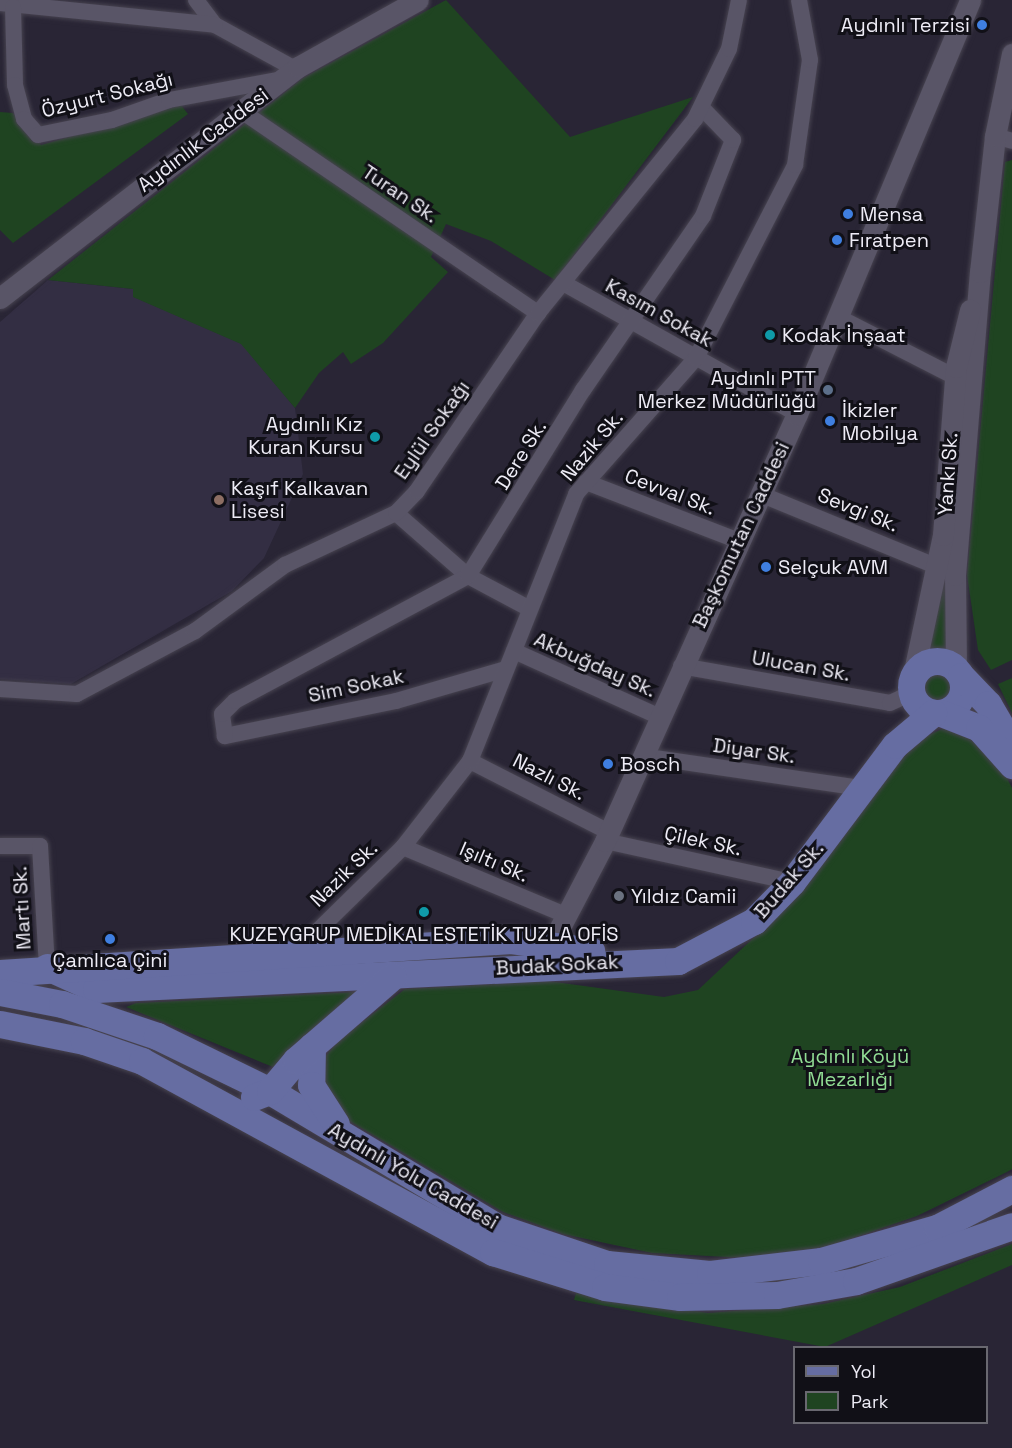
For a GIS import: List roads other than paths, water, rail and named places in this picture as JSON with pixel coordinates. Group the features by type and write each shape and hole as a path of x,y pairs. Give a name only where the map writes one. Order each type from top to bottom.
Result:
{"main road":[{"path":"1012,745 988,704 958,673 933,661 923,699 980,728 1012,765"},
{"name":"Budak Sk.","path":"630,962 666,964 700,952 754,921 792,882 923,699 960,699 958,673"},
{"name":"Budak Sokak","path":"0,973 46,967 511,940 546,954"},
{"name":"Budak Sokak","path":"46,967 96,989 300,978 393,976 546,954 630,962"},
{"path":"84,1041 171,1062 248,1098 270,1091 312,1046 393,976"},
{"name":"Aydınlı Yolu Caddesi","path":"0,992 114,1020 270,1091 489,1222 558,1251 606,1264 710,1274 760,1272 900,1241 1012,1189"},
{"name":"Aydınlı Yolu Caddesi","path":"0,1024 84,1041 182,1079 493,1252 605,1287 680,1297 777,1295 856,1281 1012,1226"},
{"path":"312,1046 311,1084 317,1101 364,1149"}],"street":[{"path":"196,0 215,25 289,74"},
{"name":"Eylül Sokağı","path":"0,689 77,694 195,632 285,565 396,513 417,491 538,313 702,108 729,49 739,0"},
{"name":"Nazik Sk.","path":"298,951 403,847 470,761 576,494 696,358 795,165 810,60 799,0"},
{"name":"Başkomutan Caddesi","path":"546,954 568,916 607,836 681,666 797,414 970,0"},
{"name":"Aydınlık Caddesi","path":"1,295 289,74 412,1"},
{"path":"6,5 215,25"},
{"name":"Özyurt Sokağı","path":"6,5 15,85 24,118 38,135 112,120 169,100 289,74"},
{"name":"Yankı Sk.","path":"923,699 938,567 955,377 980,272 1003,139 1012,54"},
{"name":"Dere Sk.","path":"468,576 583,390 633,322 703,216 733,140 702,108"},
{"name":"Turan Sk.","path":"240,110 538,313"},
{"name":"Yankı Sk.","path":"958,673 956,575 980,272"},
{"name":"Kasım Sokak","path":"563,283 797,414"},
{"path":"838,317 955,377"},
{"name":"Cevval Sk.","path":"586,482 739,541"},
{"name":"Sevgi Sk.","path":"760,494 938,567"},
{"path":"396,513 468,576 530,609"},
{"name":"Sim Sokak","path":"468,576 235,701 222,714 225,736 259,732 396,701 506,669"},
{"name":"Akbuğday Sk.","path":"514,651 660,717"},
{"name":"Ulucan Sk.","path":"681,666 890,703 923,699"},
{"name":"Diyar Sk.","path":"642,756 861,788"},
{"name":"Nazlı Sk.","path":"470,761 607,836"},
{"name":"Çilek Sk.","path":"607,836 792,882"},
{"name":"Martı Sk.","path":"0,846 40,846 46,967"},
{"name":"Işıltı Sk.","path":"403,847 568,916"},
{"path":"300,978 332,949"}],"place":[{"name":"Aydınlı Terzisi","path":"982,25"},
{"name":"Mensa","path":"848,214"},
{"name":"Fıratpen","path":"837,240"},
{"name":"Kodak İnşaat","path":"770,335"},
{"name":"Aydınlı PTT Merkez Müdürlüğü","path":"828,390"},
{"name":"İkizler Mobilya","path":"830,421"},
{"name":"Aydınlı Kız Kuran Kursu","path":"375,437"},
{"name":"Kaşıf Kalkavan Lisesi","path":"219,500"},
{"name":"Selçuk AVM","path":"766,567"},
{"name":"Bosch","path":"608,764"},
{"name":"Yıldız Camii","path":"619,896"},
{"name":"KUZEYGRUP MEDİKAL ESTETİK TUZLA OFİS","path":"424,912"},
{"name":"Çamlıca Çini","path":"110,939"}],"park label":[{"name":"Aydınlı Köyü Mezarlığı","path":"850,1068"}]}
